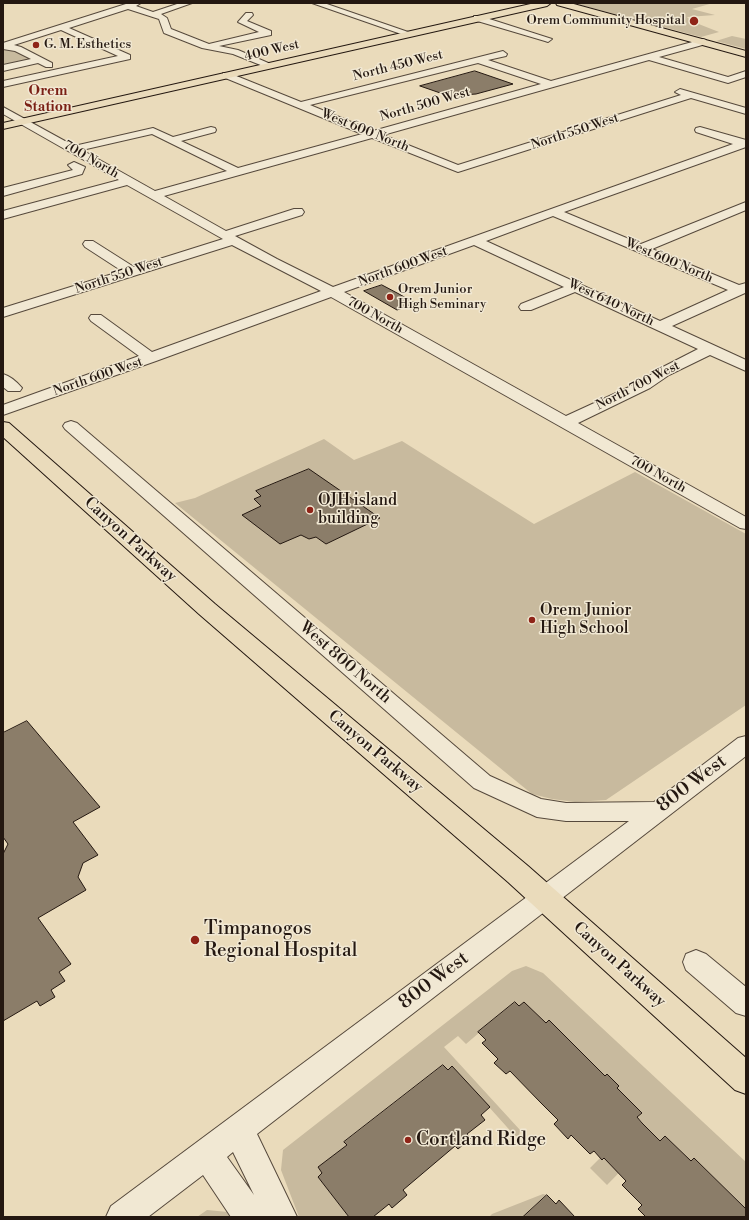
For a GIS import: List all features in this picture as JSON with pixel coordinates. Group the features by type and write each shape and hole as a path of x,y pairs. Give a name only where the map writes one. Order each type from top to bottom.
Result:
{"main road":[{"name":"400 West","path":"3,126 547,3"},
{"path":"560,3 746,54"},
{"name":"Canyon Parkway","path":"3,427 207,609 545,898 746,1079"}],"street":[{"path":"3,46 137,3"},
{"path":"154,14 188,3"},
{"path":"316,3 407,34"},
{"path":"128,6 163,18 167,31 205,46 235,52 268,65"},
{"path":"205,46 268,33 242,22 249,15"},
{"path":"477,18 548,39"},
{"path":"3,84 127,57 61,27"},
{"name":"North 500 West","path":"155,195 703,42"},
{"path":"3,46 18,49 49,65"},
{"name":"North 450 West","path":"300,105 503,54"},
{"path":"649,57 728,80 746,74"},
{"path":"3,68 39,60"},
{"path":"478,60 550,84"},
{"name":"West 600 North","path":"226,75 458,169"},
{"path":"671,89 746,111"},
{"name":"North 550 West","path":"458,169 692,95"},
{"name":"700 North","path":"3,110 272,262 333,292 746,524"},
{"path":"172,140 211,130"},
{"path":"700,130 743,146"},
{"path":"73,149 149,131 156,132 237,172"},
{"name":"North 600 West","path":"3,410 743,146"},
{"path":"3,192 78,172 79,168 74,165 92,160"},
{"path":"3,215 129,181"},
{"path":"641,249 746,206"},
{"name":"North 550 West","path":"9,311 132,272 298,212"},
{"name":"West 600 North","path":"555,213 641,249 743,288"},
{"name":"West 640 North","path":"476,241 746,366"},
{"path":"89,244 132,272"},
{"path":"526,307 576,286"},
{"path":"660,326 743,288"},
{"path":"3,300 9,311"},
{"path":"96,318 151,358"},
{"name":"North 700 West","path":"566,423 645,385 664,372 710,349"},
{"name":"West 800 North","path":"71,426 482,782 537,808 566,812 656,811"},
{"name":"800 West","path":"122,1217 238,1128 545,898 656,811 746,744"},
{"path":"696,962 746,1004"},
{"path":"238,1128 281,1217"},
{"path":"206,1153 250,1217"}],"shaded area":[{"path":"573,3 713,3 692,9 715,15 687,17 691,21 719,32 701,37"},
{"path":"732,36 746,39 746,49 716,41"},
{"path":"7,49 16,51 32,59 3,64 3,50"},
{"name":"Orem Junior High School","path":"324,439 354,460 402,441 534,524 635,472 746,534 746,705 606,800 575,802 552,799 532,794 175,503 195,498"},
{"path":"526,966 543,973 746,1162 746,1209 694,1158 691,1161 665,1136 660,1141 655,1136 607,1185 590,1168 600,1158 603,1160 642,1122 637,1117 642,1113 549,1021 546,1023 524,1002 519,1006 515,1002 466,1044 458,1036 444,1047 520,1130 519,1136 515,1136 453,1067 448,1070 443,1065 344,1142 347,1145 318,1167 322,1173 318,1177 349,1217 299,1217 281,1170 283,1150 512,971"},
{"path":"543,1194 547,1195 523,1217 489,1217 492,1214"},
{"path":"207,1210 228,1212 231,1217 197,1217"}],"building":[{"path":"475,71 513,84 476,94 457,94 449,96 420,86"},
{"name":"Orem Junior High Seminary","path":"382,285 415,303 397,310 364,291"},
{"name":"OJH island building","path":"309,469 380,518 326,544 316,537 309,539 301,535 280,544 242,515 261,506 254,499 261,496 256,491"},
{"path":"27,721 100,807 73,822 98,855 83,863 78,877 86,890 38,918 71,964 59,972 65,981 51,990 55,997 40,1006 37,1001 3,1021 3,854 8,844 3,837 3,733"},
{"path":"515,1002 519,1006 524,1002 546,1023 549,1020 605,1076 607,1074 619,1086 617,1088 642,1113 637,1117 660,1141 665,1136 691,1161 694,1158 746,1209 746,1217 646,1217 638,1209 642,1205 622,1185 626,1181 604,1158 602,1160 594,1151 590,1154 571,1135 568,1139 554,1124 558,1120 510,1071 506,1074 494,1063 498,1059 482,1043 486,1040 478,1032"},
{"name":"Cortland Ridge","path":"443,1065 448,1070 452,1066 490,1107 481,1115 485,1120 467,1134 471,1138 458,1149 455,1146 403,1190 407,1195 392,1208 389,1204 373,1217 349,1217 318,1177 322,1173 318,1167 347,1145 344,1142"},
{"name":"Cortland Ridge","path":"547,1195 556,1204 559,1200 575,1217 523,1217"}],"place":[{"name":"Orem Community Hospital","path":"694,21"},
{"name":"G. M. Esthetics","path":"36,45"},
{"name":"Orem Junior High Seminary","path":"390,297"},
{"name":"OJH island building","path":"310,510"},
{"name":"Orem Junior High School","path":"532,620"},
{"name":"Timpanogos Regional Hospital","path":"195,940"},
{"name":"Cortland Ridge","path":"408,1140"}],"district":[{"name":"Orem Station","path":"48,100"}]}
